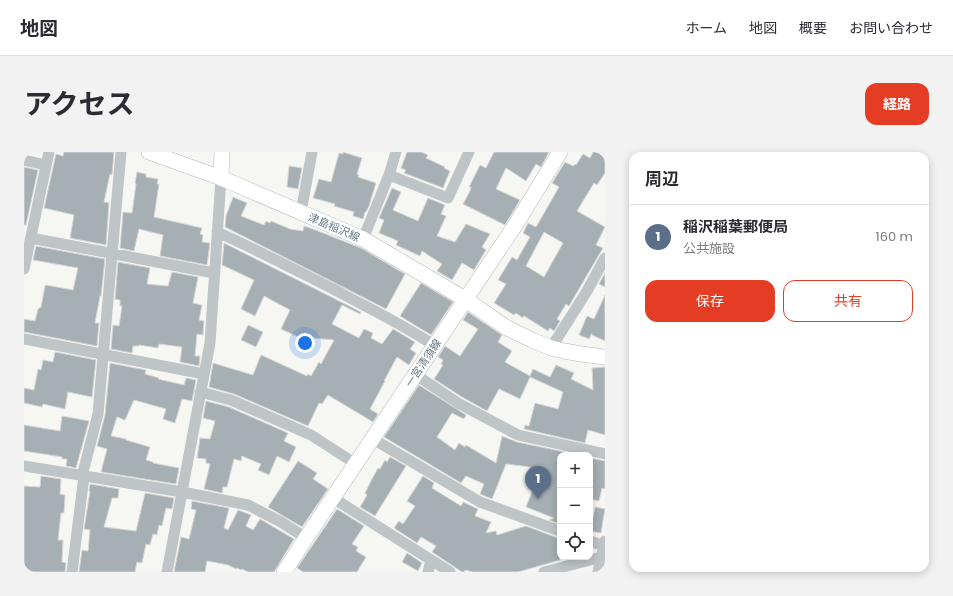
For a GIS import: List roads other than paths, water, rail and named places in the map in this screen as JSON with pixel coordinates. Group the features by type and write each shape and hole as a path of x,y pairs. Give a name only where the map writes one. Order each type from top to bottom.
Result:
{"main road":[{"name":"津島稲沢線","path":"149,152 221,178 362,239 465,299 507,328 551,348 605,357"},
{"path":"221,178 222,152"},
{"name":"一宮清須線","path":"284,572 516,224 560,152"}],"street":[{"path":"24,269 49,152"},
{"path":"72,572 83,476 98,414 121,152"},
{"path":"301,212 312,152"},
{"path":"362,239 389,176 396,152"},
{"path":"389,176 448,198 469,152"},
{"path":"24,160 46,165"},
{"path":"167,572 210,343 221,178"},
{"path":"217,232 258,250 374,310 414,332 435,346"},
{"path":"31,238 214,273"},
{"path":"551,348 587,292 605,258"},
{"path":"24,339 204,374"},
{"path":"416,375 458,403 518,435 605,454"},
{"path":"200,392 231,400 311,434 356,464"},
{"path":"373,439 480,502 557,530"},
{"path":"24,466 182,492 248,505 281,522 306,538"},
{"path":"333,498 450,572"},
{"path":"593,543 604,550"},
{"path":"544,572 604,550"},
{"path":"598,572 604,550"},
{"path":"428,572 431,560"}],"place":[{"name":"稲沢稲葉郵便局","path":"538,499"}]}
